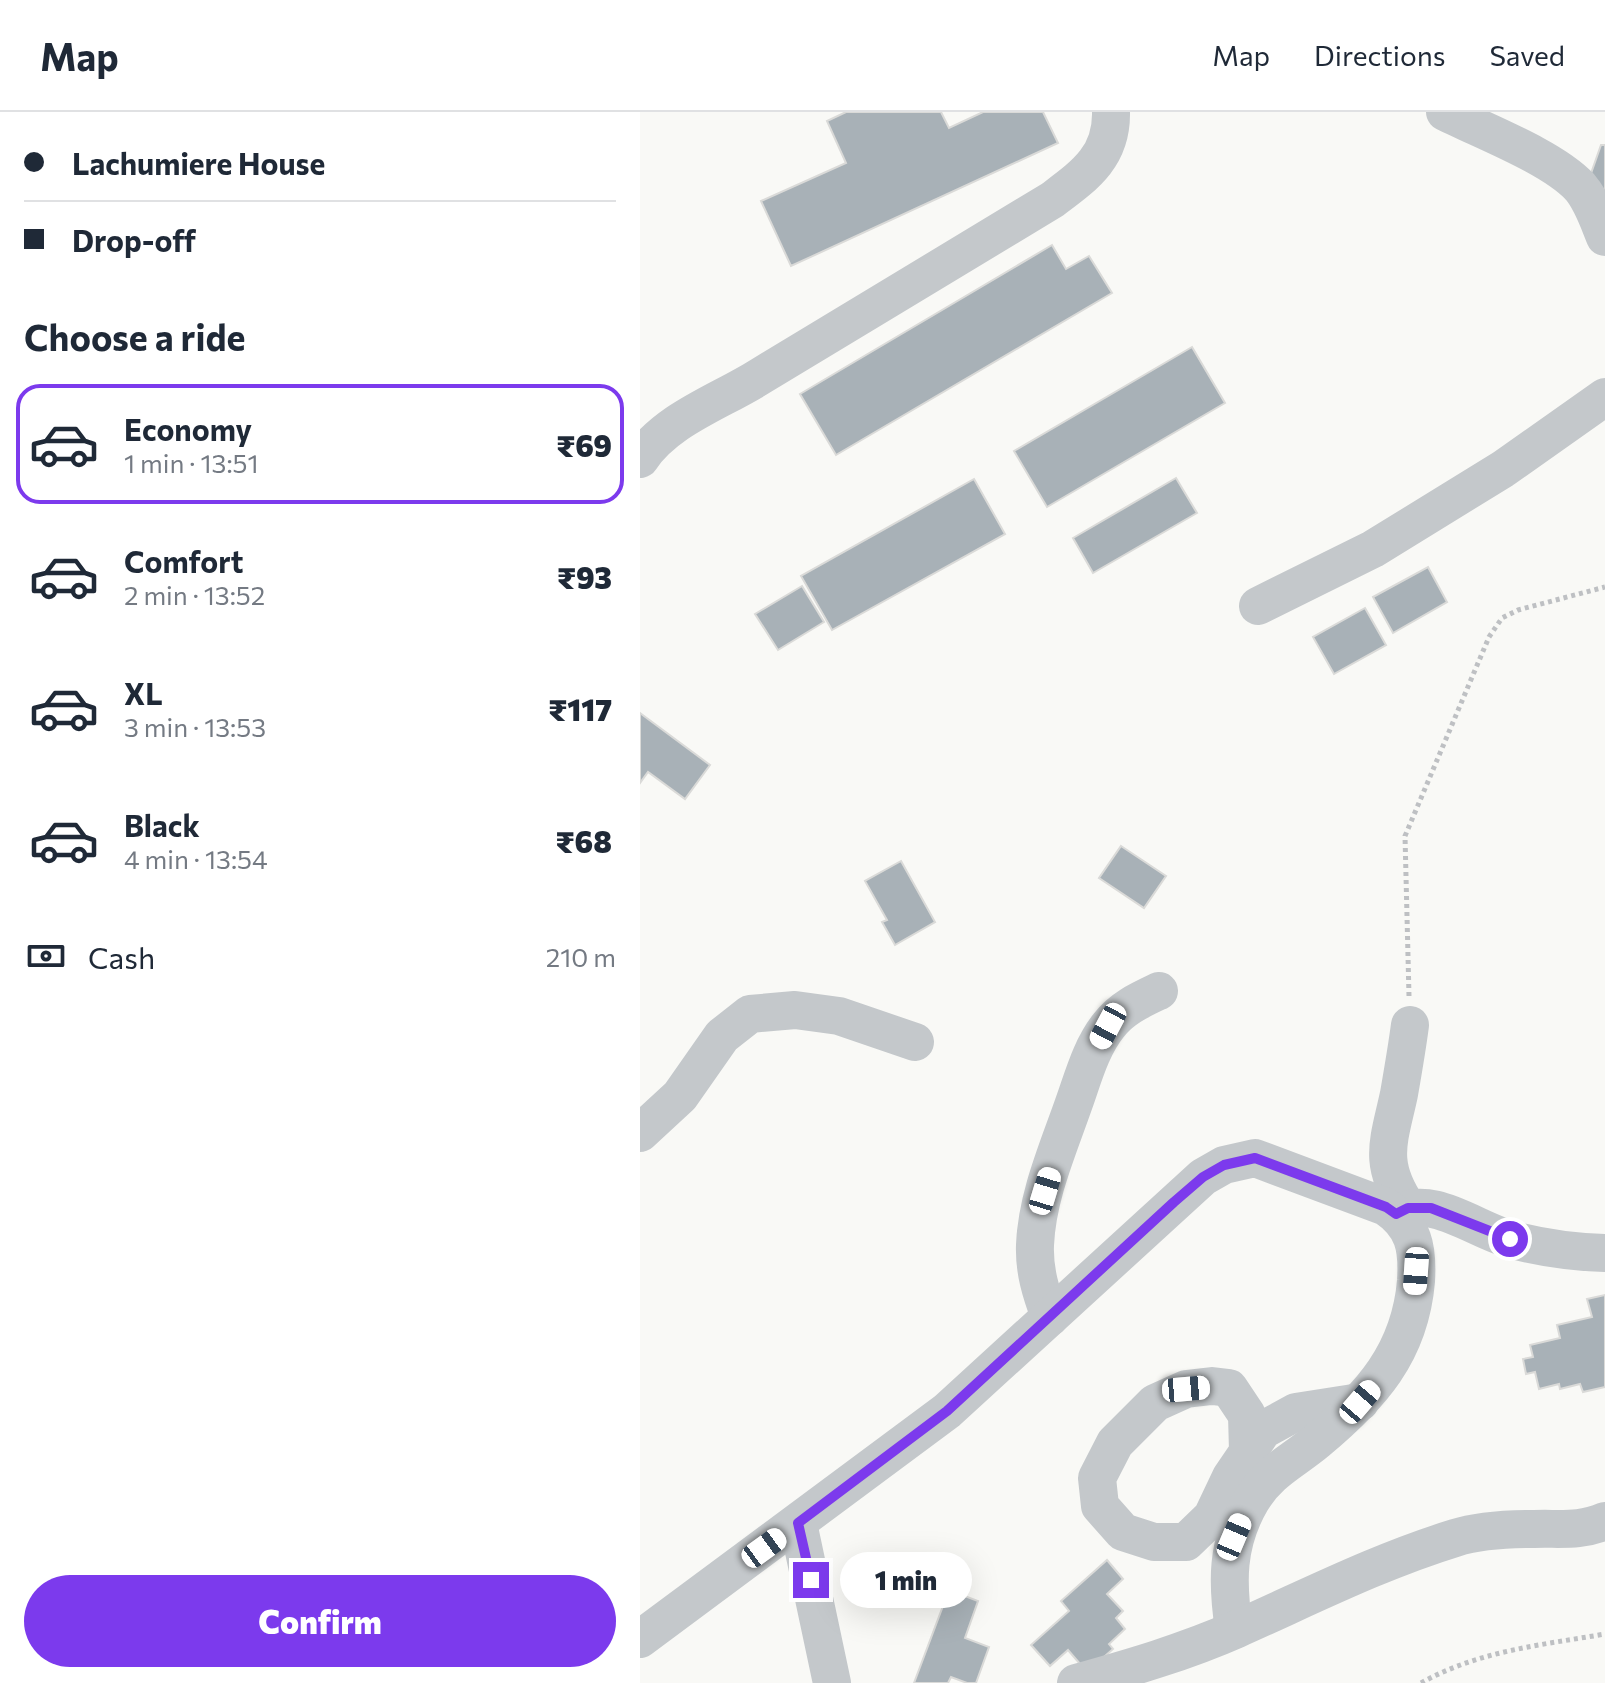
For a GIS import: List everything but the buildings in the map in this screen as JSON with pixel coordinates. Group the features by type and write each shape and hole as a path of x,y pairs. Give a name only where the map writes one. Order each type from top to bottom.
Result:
{"street":[{"path":"640,459 668,429 738,391 1052,200 1089,172 1104,149 1111,125 1111,112"},
{"path":"1445,112 1537,157 1580,187 1592,205 1605,237"},
{"path":"1258,606 1373,549 1503,469 1605,397"},
{"path":"1050,1317 1039,1288 1035,1249 1037,1218 1053,1164 1089,1061 1108,1026 1126,1007 1159,991"},
{"path":"640,1133 680,1096 722,1036 750,1014 795,1010 839,1016 915,1042"},
{"path":"1234,1630 1229,1565 1234,1537 1247,1509 1269,1476 1316,1442 1360,1402 1381,1378 1407,1331 1416,1271 1413,1242 1389,1166 1387,1139 1398,1098 1410,1025"},
{"path":"640,1639 947,1411 1174,1202 1203,1177 1224,1165 1255,1158 1386,1207 1402,1211 1431,1208 1523,1243 1573,1252 1605,1253"},
{"path":"1248,1451 1247,1415 1229,1388 1186,1389 1155,1403 1115,1443 1097,1478 1100,1506 1123,1532 1154,1542 1186,1542 1212,1517 1231,1477 1263,1430 1296,1412 1360,1402"},
{"path":"1076,1683 1130,1668 1234,1630 1328,1587 1460,1536 1500,1530 1566,1531 1585,1529 1605,1521"},
{"path":"798,1523 832,1683"}],"path":[{"path":"1410,1025 1405,836 1489,637 1502,618 1518,610 1605,587"},
{"path":"1421,1683 1450,1668 1510,1649 1605,1634"}],"route":[{"path":"811,1580 798,1523 947,1411 1174,1202 1203,1177 1224,1165 1255,1158 1386,1207 1396,1214 1408,1208 1431,1208 1510,1239"}]}
